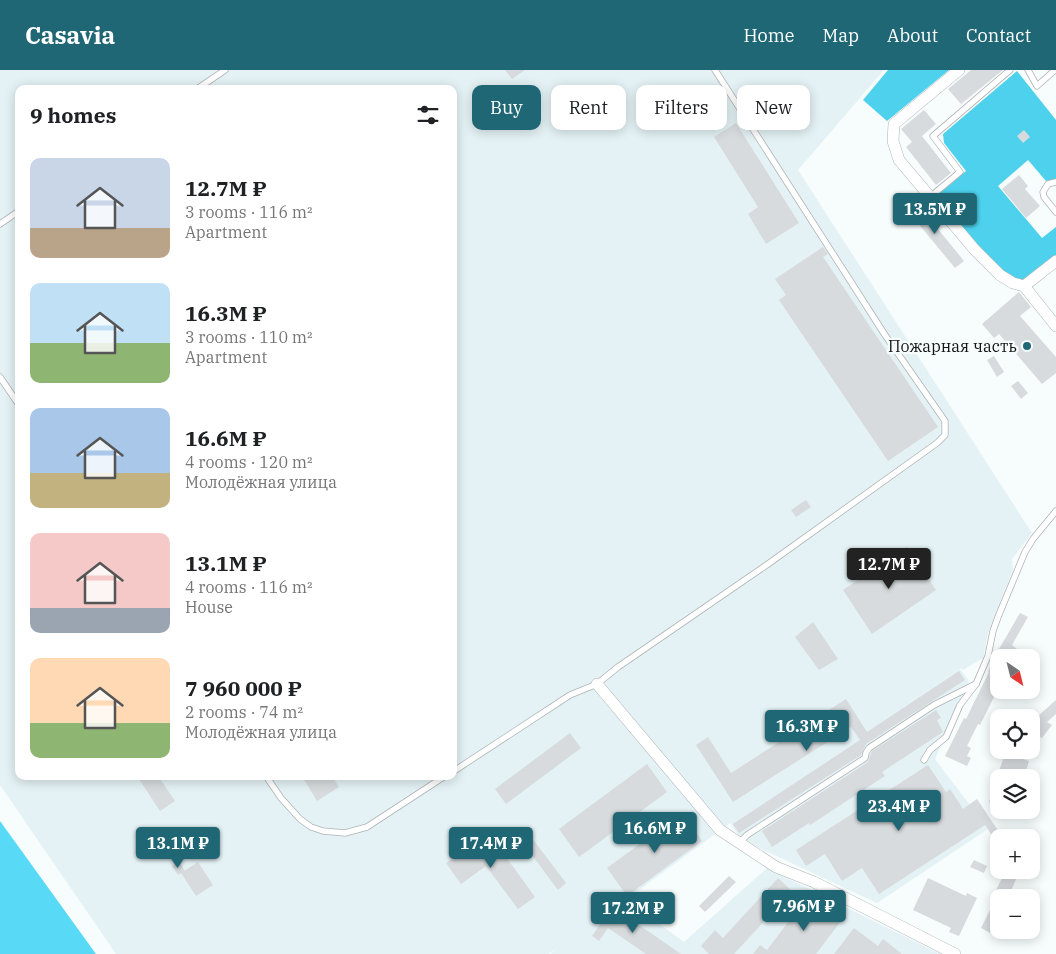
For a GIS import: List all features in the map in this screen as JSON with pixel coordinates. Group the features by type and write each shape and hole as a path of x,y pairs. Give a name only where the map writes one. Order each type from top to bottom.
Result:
{"street":[{"path":"959,70 894,124 892,141 899,160 975,250 1000,275 1013,283 1024,286 1056,326"},
{"path":"1024,286 1056,261"},
{"path":"597,684 720,830 776,867 814,882 955,954"}],"lane":[{"path":"204,85 225,70"},
{"path":"457,769 570,695 597,684 618,667 857,501 937,443 945,435 945,420 885,335 715,70"},
{"path":"930,197 960,172 933,136 1010,70"},
{"path":"1028,70 1037,86 1055,70"},
{"path":"1056,182 1048,184 1043,192 1044,197 1056,212"},
{"path":"0,224 15,214"},
{"path":"0,377 15,399"},
{"path":"924,760 930,750 946,737 960,705 976,684 988,656 998,617 1026,552 1033,539 1056,511"},
{"path":"738,843 746,835 865,758 869,748 934,705 976,684"},
{"path":"269,780 281,798 300,819 311,827 323,831 345,833 367,827 439,780"}],"shaded area":[{"path":"0,70 884,70 798,170 1032,533 1012,559 1013,570 988,633 983,658 963,670 961,668 854,740 960,669 969,681 935,759 988,829 877,903 742,840 730,823 590,926 627,900 684,942 767,868 940,954 550,954 558,948 548,954 116,954 0,785"},
{"path":"888,70 949,70 887,121 863,100"},
{"path":"1017,71 1056,120 1056,179 1046,181 1028,160 998,186 1042,238 1056,227 1056,256 1023,282 1003,273 935,197 966,171 944,143 943,134"},
{"path":"0,821 96,954 0,954"}],"building":[{"path":"505,70 525,70 512,79"},
{"path":"971,70 1003,70 961,104 948,89"},
{"path":"924,110 936,124 922,136 951,173 936,185 906,147 912,142 901,129"},
{"path":"736,123 737,130 740,130 799,223 766,244 748,214 758,207 714,137"},
{"path":"1024,130 1030,137 1023,143 1017,136"},
{"path":"1019,175 1028,186 1025,189 1040,206 1026,218 1002,189"},
{"path":"916,202 964,261 955,268 907,210"},
{"path":"823,247 828,254 823,257 938,427 888,461 779,300 786,295 775,279"},
{"name":"Пожарная часть","path":"1019,292 1031,307 1020,316 1056,357 1056,373 1042,384 999,334 994,338 982,324"},
{"path":"994,356 1004,372 997,377 987,360"},
{"path":"1018,381 1028,393 1021,399 1011,386"},
{"path":"806,500 811,507 796,517 791,510"},
{"path":"907,547 936,590 872,634 843,590"},
{"path":"1020,613 1028,617 1012,645 1017,649 999,649"},
{"path":"813,622 838,659 819,670 795,637"},
{"path":"990,667 990,699 993,699 967,746 971,748 967,756 971,758 967,766 945,756 964,718 966,719"},
{"path":"959,671 965,680 866,744 861,755 739,833 733,824 860,740 851,727 733,802 696,745 708,737 731,773 846,699 867,732"},
{"path":"1056,700 1056,714 1047,722 1052,725 1042,738 1040,737 1040,714"},
{"path":"936,710 941,718 937,720 943,732 882,772 885,776 810,825 809,823 772,847 762,831 868,762 872,751"},
{"path":"570,733 581,748 506,804 495,789"},
{"path":"1003,759 1023,759 1029,761 1027,769 1000,769"},
{"path":"647,764 667,792 579,857 559,829"},
{"path":"928,765 946,792 950,789 963,809 977,799 997,829 990,829 990,832 985,825 879,894 862,868 842,881 825,854 806,866 796,850"},
{"path":"140,780 161,780 175,801 160,811"},
{"path":"304,780 335,780 339,787 317,801"},
{"path":"682,813 702,841 627,896 607,868"},
{"path":"488,832 535,897 518,909 486,866 461,884 446,863"},
{"path":"531,837 566,883 558,890 523,843"},
{"path":"974,860 987,866 984,873 970,867"},
{"path":"179,862 185,871 178,875 172,866"},
{"path":"198,862 213,885 196,896 181,873"},
{"path":"729,876 736,882 705,912 699,906"},
{"path":"778,878 792,891 734,954 709,954 701,946 715,930 723,938"},
{"path":"928,878 966,896 967,893 977,898 959,936 949,932 951,928 913,910"},
{"path":"1002,879 1016,879 1012,889 996,889"},
{"path":"807,897 841,921 816,954 753,954 760,945 767,950"},
{"path":"616,909 681,954 646,954 608,928 599,941 592,936 607,914 610,917"},
{"path":"990,910 990,933 981,928"},
{"path":"854,928 878,946 883,939 902,954 834,954"}],"place":[{"name":"Пожарная часть","path":"1027,346"}]}
